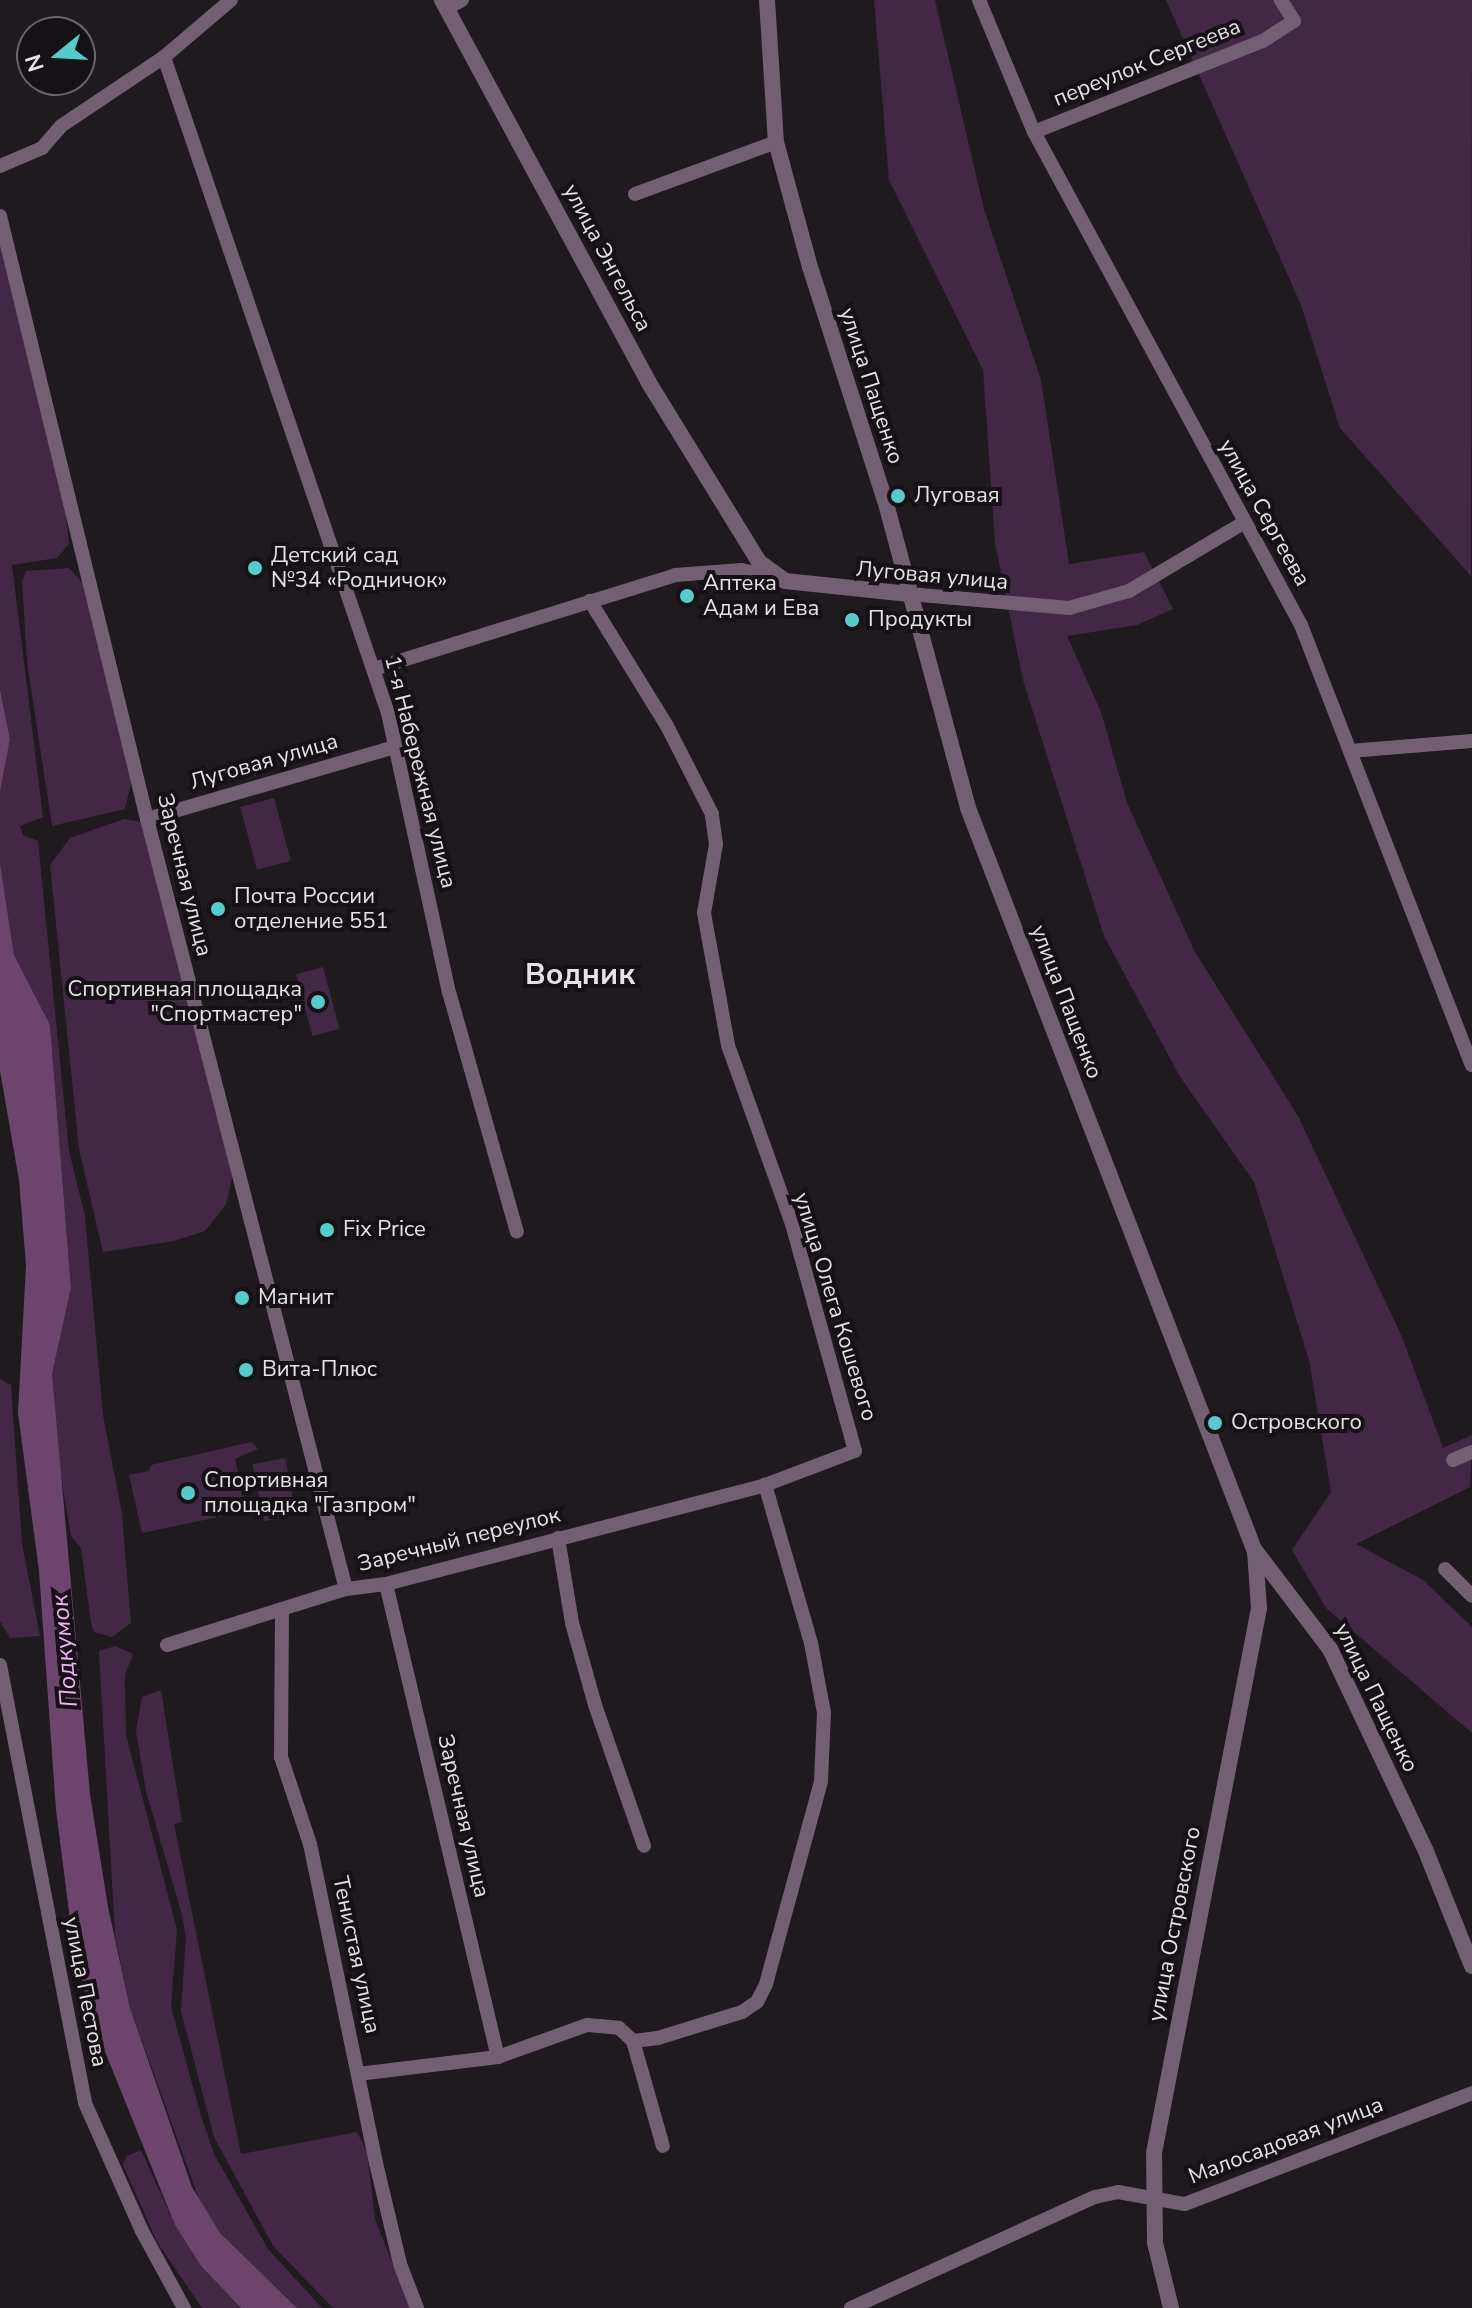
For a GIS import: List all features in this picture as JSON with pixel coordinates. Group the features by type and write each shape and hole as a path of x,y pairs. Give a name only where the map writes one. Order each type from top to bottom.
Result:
{"street":[{"path":"0,166 42,148 61,126 164,57 231,0"},
{"name":"улица Пащенко","path":"767,0 776,142 909,594 968,808 1254,1549 1330,1649 1425,1849 1472,1966"},
{"name":"улица Сергеева","path":"979,0 1034,132 1243,523 1301,625 1472,1065"},
{"name":"переулок Сергеева","path":"1034,132 1263,41 1294,21 1281,0"},
{"name":"улица Энгельса","path":"450,3 649,383 738,533 778,579"},
{"name":"1-я Набережная улица","path":"164,57 374,669 395,747 449,992 517,1232"},
{"path":"635,194 776,142"},
{"name":"Заречная улица","path":"0,216 147,819 346,1589"},
{"name":"Луговая улица","path":"374,669 675,575 732,570 858,592 1069,608 1129,591 1243,523"},
{"path":"732,570 743,552 738,533"},
{"name":"улица Олега Кошевого","path":"590,601 667,726 712,814 716,844 704,913 724,1031 757,1138 792,1224 855,1451 765,1485"},
{"path":"1350,751 1472,741"},
{"name":"Луговая улица","path":"147,819 395,747"},
{"path":"1453,1460 1472,1452"},
{"path":"633,2041 658,2038 742,2012 757,2002 781,1938 821,1781 824,1713 816,1671 765,1485"},
{"name":"Заречный переулок","path":"167,1645 346,1589 386,1584 765,1485"},
{"path":"558,1538 572,1623 595,1705 644,1846"},
{"name":"улица Островского","path":"1171,2308 1155,2243 1151,2196 1162,2105 1259,1608 1254,1549"},
{"path":"1445,1569 1472,1596"},
{"name":"Заречная улица","path":"386,1584 498,2057"},
{"name":"Тенистая улица","path":"282,1609 281,1757 310,1844 400,2264 417,2308"},
{"name":"улица Пестова","path":"0,1665 85,2103 142,2231 184,2308"},
{"path":"358,2074 498,2057 587,2025 619,2028 633,2041 663,2146"},
{"name":"Малосадовая улица","path":"851,2308 1095,2197 1118,2192 1151,2196 1170,2205 1185,2204 1472,2093"}],"shaded area":[{"path":"874,0 935,0 984,209 1041,380 1069,564 1144,552 1173,609 1137,625 1067,636 1101,712 1127,803 1195,952 1298,1116 1402,1337 1443,1448 1472,1435 1470,1487 1356,1544 1423,1580 1472,1627 1472,1733 1326,1608 1292,1550 1331,1492 1309,1360 1254,1182 1179,1075 1104,936 1023,680 995,543 983,370 889,180"},
{"path":"1166,0 1472,0 1471,576 1340,428 1301,305"},
{"path":"0,239 63,485 69,544 57,558 12,565 43,817 20,826 23,835 38,841 69,1151 85,1216 103,1415 122,1514 131,1623 112,1637 94,1632 91,1623 81,1548 71,1536 59,1464 52,1374 71,1288 50,1025 14,955 0,863 0,792 10,739 0,690"},
{"path":"69,568 82,582 131,783 125,809 52,826 27,662 22,581 26,571"},
{"path":"274,798 291,861 257,870 240,807"},
{"path":"124,819 141,822 233,1173 226,1205 205,1231 174,1241 103,1252 79,1149 50,865 70,838"},
{"name":"Спортивная площадка \"Спортмастер\"","path":"323,967 340,1029 313,1036 296,974"},
{"path":"0,1379 11,1385 22,1544 40,1636 10,1638 0,1621"},
{"name":"Спортивная площадка \"Газпром\"","path":"251,1442 258,1449 235,1459 247,1511 142,1533 129,1475 149,1471 151,1465"},
{"path":"285,1458 296,1515 264,1521 253,1464"},
{"path":"115,1646 133,1654 125,1675 126,1735 177,1930 171,2007 201,2116 214,2154 268,2249 322,2308 297,2308 220,2233 203,2210 130,2008 115,1935 99,1651"},
{"path":"161,1690 182,1822 174,1824 241,2154 357,2132 367,2152 375,2219 410,2308 333,2308 273,2246 214,2137 181,2011 186,1938 182,1915 146,1791 136,1731 142,1697"},
{"path":"141,2150 175,2225 201,2266 241,2308 202,2308 157,2242 123,2165 127,2156"}],"water":[{"path":"0,690 10,739 0,792"},
{"name":"Подкумок","path":"0,863 14,955 50,1025 71,1288 52,1374 90,1794 108,1907 130,2008 192,2187 220,2233 297,2308 241,2308 201,2266 175,2225 91,2017 73,1943 56,1810 39,1571 18,1413 26,1265 19,1180 0,1071"}],"place":[{"name":"Луговая","path":"898,496"},
{"name":"Детский сад №34 «Родничок»","path":"255,568"},
{"name":"Аптека Адам и Ева","path":"687,596"},
{"name":"Продукты","path":"852,620"},
{"name":"Почта России отделение 551","path":"218,909"},
{"name":"Спортивная площадка \"Спортмастер\"","path":"318,1002"},
{"name":"Fix Price","path":"327,1230"},
{"name":"Магнит","path":"242,1298"},
{"name":"Вита-Плюс","path":"246,1370"},
{"name":"Островского","path":"1215,1423"},
{"name":"Спортивная площадка \"Газпром\"","path":"188,1493"}],"district":[{"name":"Водник","path":"580,975"}]}
